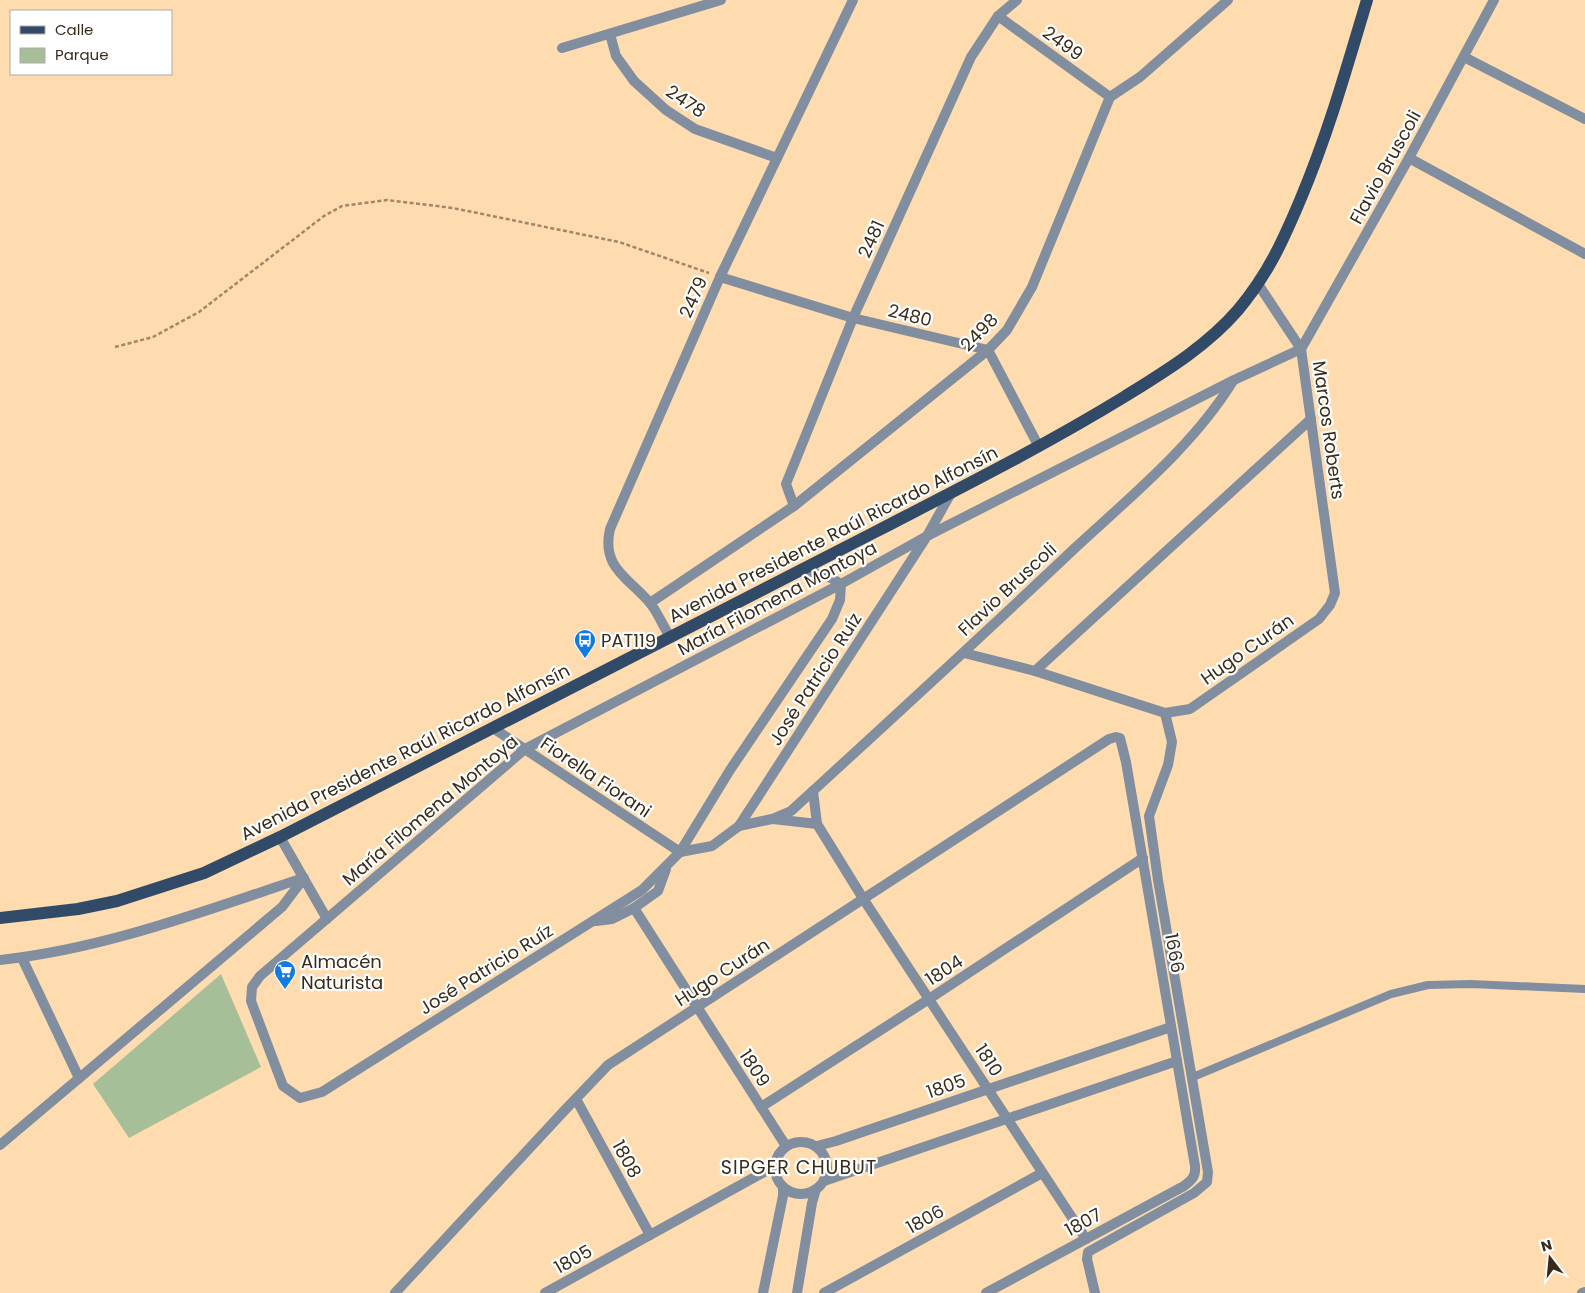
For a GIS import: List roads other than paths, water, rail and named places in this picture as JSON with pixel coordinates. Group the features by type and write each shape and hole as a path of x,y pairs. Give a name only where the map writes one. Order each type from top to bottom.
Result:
{"main road":[{"name":"Avenida Presidente Raúl Ricardo Alfonsín","path":"0,918 78,909 117,901 204,873 280,837 1068,432 1171,368 1208,340 1236,313 1258,284 1281,246 1314,167 1336,104 1367,0"}],"street":[{"path":"562,48 721,0"},
{"name":"2479","path":"670,637 650,603 616,570 606,542 720,277 853,0"},
{"name":"2481","path":"794,506 786,484 853,318 971,57 998,16 1016,0"},
{"path":"1110,97 1140,77 1228,0"},
{"name":"Flavio Bruscoli","path":"1301,349 1494,0"},
{"name":"2499","path":"998,16 1110,97"},
{"name":"2478","path":"610,34 616,56 634,82 666,110 695,129 777,158"},
{"path":"1464,57 1585,119"},
{"name":"2498","path":"650,603 794,506 988,350 1007,330 1032,287 1110,97"},
{"path":"1408,158 1585,254"},
{"name":"2480","path":"720,277 853,318 988,350"},
{"name":"Marcos Roberts","path":"1258,284 1301,349 1335,593"},
{"name":"María Filomena Montoya","path":"300,1098 283,1086 251,1001 252,987 260,976 524,749 841,584 927,536 1234,380 1301,349"},
{"path":"988,350 1039,447"},
{"name":"Flavio Bruscoli","path":"772,819 791,811 964,653 1193,435 1220,403 1234,380"},
{"path":"1035,671 1311,419"},
{"name":"José Patricio Ruíz","path":"680,852 712,846 739,826 927,536 951,493"},
{"name":"José Patricio Ruíz","path":"300,1098 322,1092 642,890 666,868 680,852 730,770 832,619 840,600 841,584 831,578 802,569"},
{"name":"Hugo Curán","path":"1165,713 1190,710 1319,619 1330,606 1335,593"},
{"path":"964,653 1035,671 1165,713 1172,742 1168,764 1150,816 1158,880 1208,1172 1207,1182 1194,1193 1088,1252 1088,1264 1095,1293"},
{"name":"Fiorella Fiorani","path":"493,728 680,852"},
{"name":"Hugo Curán","path":"395,1293 608,1066 1109,739 1116,737"},
{"name":"1666","path":"1116,737 1120,738 1123,743 1195,1166 1193,1177"},
{"path":"739,826 772,819 817,824 813,791"},
{"name":"1810","path":"817,824 864,900 1086,1239"},
{"path":"280,837 327,919"},
{"name":"1804","path":"761,1107 1143,858"},
{"path":"593,921 612,919 634,908 658,891 666,868"},
{"path":"0,960 22,958 82,946 160,925 304,878"},
{"path":"0,1145 282,907 304,878"},
{"name":"1809","path":"634,908 786,1146"},
{"path":"22,958 79,1078"},
{"name":"1805","path":"816,1146 836,1141 1171,1027"},
{"path":"824,1181 1177,1061"},
{"name":"1808","path":"576,1099 650,1235"},
{"path":"798,1142 808,1142 816,1146 823,1153 827,1162 828,1172 824,1181 809,1193 790,1192 783,1187 777,1178 776,1159 786,1146 798,1142"},
{"name":"1805","path":"545,1293 775,1166"},
{"name":"1806","path":"824,1293 1042,1173"},
{"name":"1807","path":"986,1293 1184,1186 1193,1177"},
{"path":"763,1293 783,1196 783,1187"},
{"path":"797,1293 816,1189"}],"lane":[{"path":"1192,1077 1391,994 1428,985 1471,984 1585,989"}],"place":[{"name":"PAT119","path":"585,659"},
{"name":"Almacén Naturista","path":"285,990"}],"district":[{"name":"SIPGER CHUBUT","path":"799,1167"}]}
